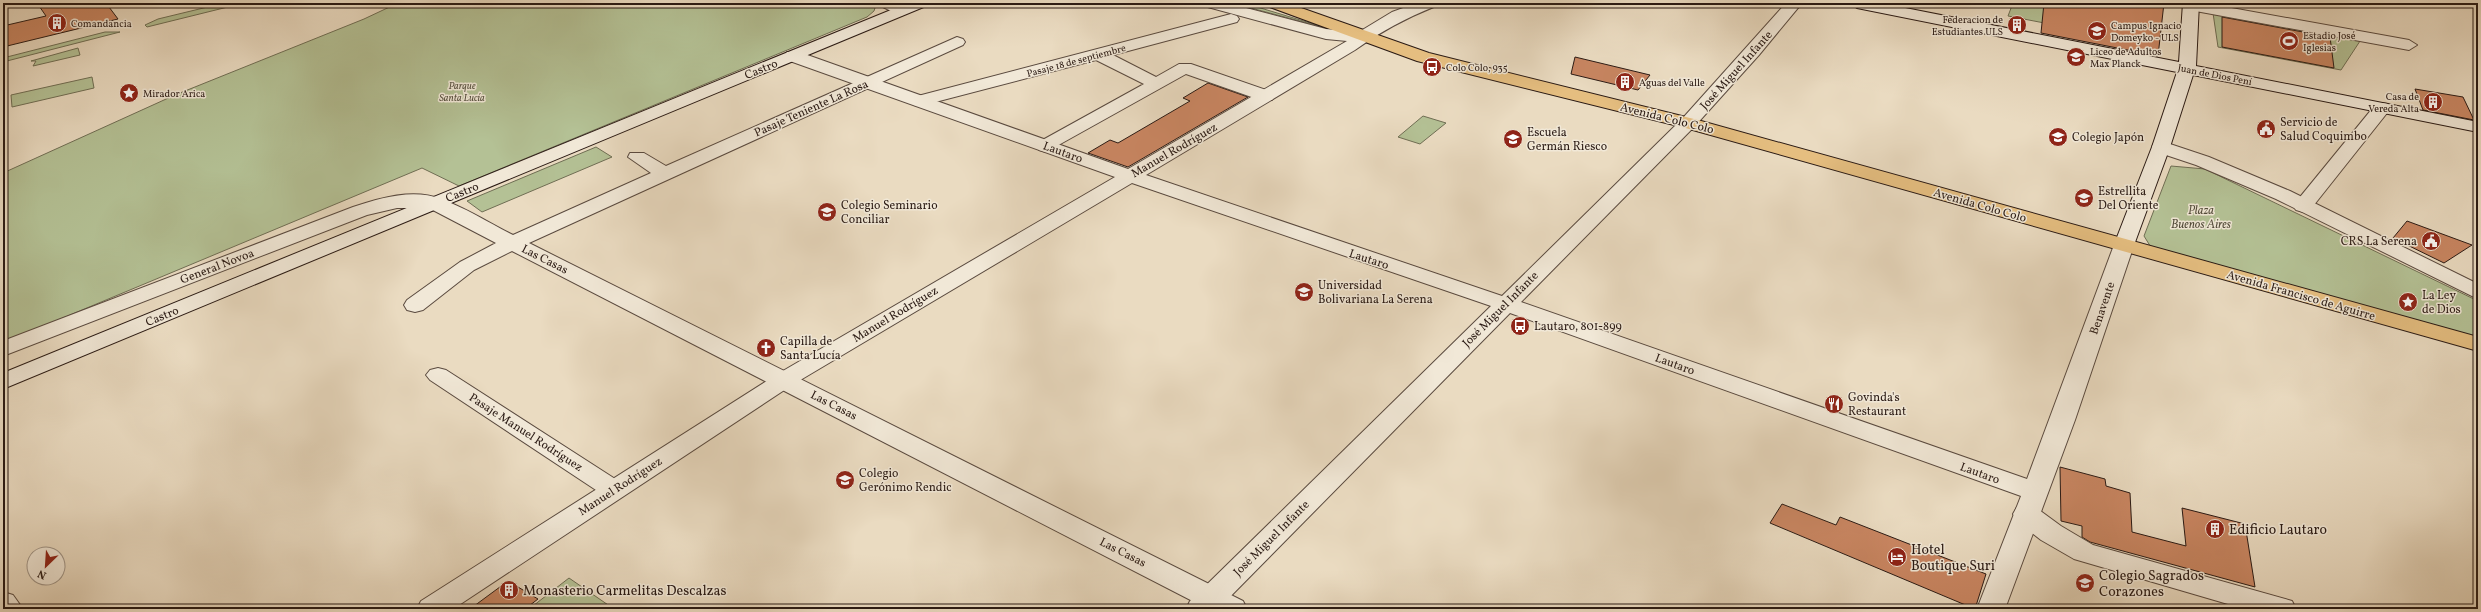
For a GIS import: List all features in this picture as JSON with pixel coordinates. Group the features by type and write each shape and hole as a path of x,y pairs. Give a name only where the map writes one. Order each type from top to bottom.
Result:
{"main road":[{"path":"1272,3 1364,36"},
{"name":"Avenida Colo Colo","path":"1364,36 1423,57 1688,123 2124,245"},
{"name":"Avenida Francisco de Aguirre","path":"2124,245 2478,344"}],"street":[{"name":"Castro","path":"3,382 793,56 894,7 921,3"},
{"name":"Avenida Colo Colo","path":"1209,3 1326,34 1364,36"},
{"name":"Manuel Rodríguez","path":"431,609 784,380 1266,96 1395,17 1431,3"},
{"name":"José Miguel Infante","path":"1205,603 1688,123 1753,52 1794,3"},
{"name":"Juan de Dios Pení","path":"1857,3 2478,127"},
{"name":"Benavente","path":"1991,609 2124,245 2162,147 2187,68 2191,4"},
{"path":"2191,4 2409,45"},
{"name":"Pasaje 18 de septiembre","path":"920,101 1231,19"},
{"name":"Pasaje Teniente La Rosa","path":"415,305 467,266 512,243 957,42"},
{"path":"1098,54 1157,84"},
{"name":"Lautaro","path":"793,56 1130,176 1505,304 2031,503 2058,537 2084,552 2282,609"},
{"path":"1046,146 1185,68 1266,96"},
{"path":"2303,206 2382,108"},
{"path":"2162,147 2222,169 2303,206 2478,292"},
{"path":"637,158 666,174"},
{"name":"General Novoa","path":"3,349 360,211 390,201 414,200 434,203"},
{"name":"Las Casas","path":"434,203 784,380 1205,603 1233,609"},
{"name":"Pasaje Manuel Rodríguez","path":"438,375 614,490"},
{"path":"3,603 8,609"}],"green space":[{"path":"224,3 244,3 147,27 145,25 158,19"},
{"name":"Parque Santa Lucía","path":"398,3 866,3 875,8 874,11 867,17 459,186 422,168 3,343 3,173 175,95 364,19"},
{"path":"1232,3 1244,3 1330,29"},
{"path":"2013,3 2067,3 2060,26 2008,16"},
{"name":"Estadio José Iglesias","path":"2213,13 2362,38 2341,70 2218,47"},
{"path":"105,32 120,32 3,62 3,58"},
{"path":"78,48 80,55 33,66 36,61 31,61"},
{"path":"92,77 94,88 12,107 11,95"},
{"path":"1423,116 1446,123 1420,144 1398,137"},
{"path":"596,147 612,157 482,212 467,201"},
{"name":"Plaza Buenos Aires","path":"2171,166 2205,169 2478,301 2478,341 2152,249 2144,236"},
{"path":"569,578 614,609 529,609"}],"building":[{"name":"Comandancia","path":"37,3 106,3 118,19 3,47 3,26 46,16"},
{"path":"2044,3 2164,3 2158,56 2041,33"},
{"name":"Estadio José Iglesias","path":"2222,17 2330,37 2334,68 2222,47"},
{"name":"Aguas del Valle","path":"1575,57 1650,75 1638,90 1571,74"},
{"path":"1208,83 1248,97 1128,167 1088,153 1110,140 1118,143 1190,101 1183,98"},
{"name":"Casa de Vereda Alta","path":"2415,89 2463,97 2474,120 2423,110"},
{"name":"CRS La Serena","path":"2407,221 2472,245 2444,263 2393,238"},
{"name":"Edificio Lautaro","path":"2060,467 2105,479 2106,486 2130,493 2132,532 2186,546 2182,508 2245,524 2255,587 2090,542 2082,537 2082,526 2061,521"},
{"name":"Hotel Boutique Suri","path":"1782,504 1836,525 1840,517 1986,574 1975,609 1770,523"},
{"name":"Monasterio Carmelitas Descalzas","path":"508,581 538,599 525,609 470,609"}],"place":[{"name":"Comandancia","path":"57,23"},
{"name":"Federacion de Estudiantes ULS","path":"2017,25"},
{"name":"Campus Ignacio Domeyko - ULS","path":"2097,31"},
{"name":"Estadio José Iglesias","path":"2289,41"},
{"name":"Liceo de Adultos Max Planck","path":"2076,57"},
{"name":"Colo Colo, 935","path":"1432,67"},
{"name":"Aguas del Valle","path":"1625,82"},
{"name":"Mirador Arica","path":"129,93"},
{"name":"Casa de Vereda Alta","path":"2433,102"},
{"name":"Servicio de Salud Coquimbo","path":"2266,129"},
{"name":"Colegio Japón","path":"2058,137"},
{"name":"Escuela Germán Riesco","path":"1513,139"},
{"name":"Estrellita Del Oriente","path":"2084,198"},
{"name":"Colegio Seminario Conciliar","path":"827,212"},
{"name":"CRS La Serena","path":"2431,241"},
{"name":"Universidad Bolivariana La Serena","path":"1304,292"},
{"name":"La Ley de Dios","path":"2408,302"},
{"name":"Lautaro, 801-899","path":"1520,326"},
{"name":"Capilla de Santa Lucía","path":"766,348"},
{"name":"Govinda's Restaurant","path":"1834,404"},
{"name":"Colegio Gerónimo Rendic","path":"845,480"},
{"name":"Edificio Lautaro","path":"2215,529"},
{"name":"Hotel Boutique Suri","path":"1897,557"},
{"name":"Colegio Sagrados Corazones","path":"2085,583"},
{"name":"Monasterio Carmelitas Descalzas","path":"509,590"}]}
